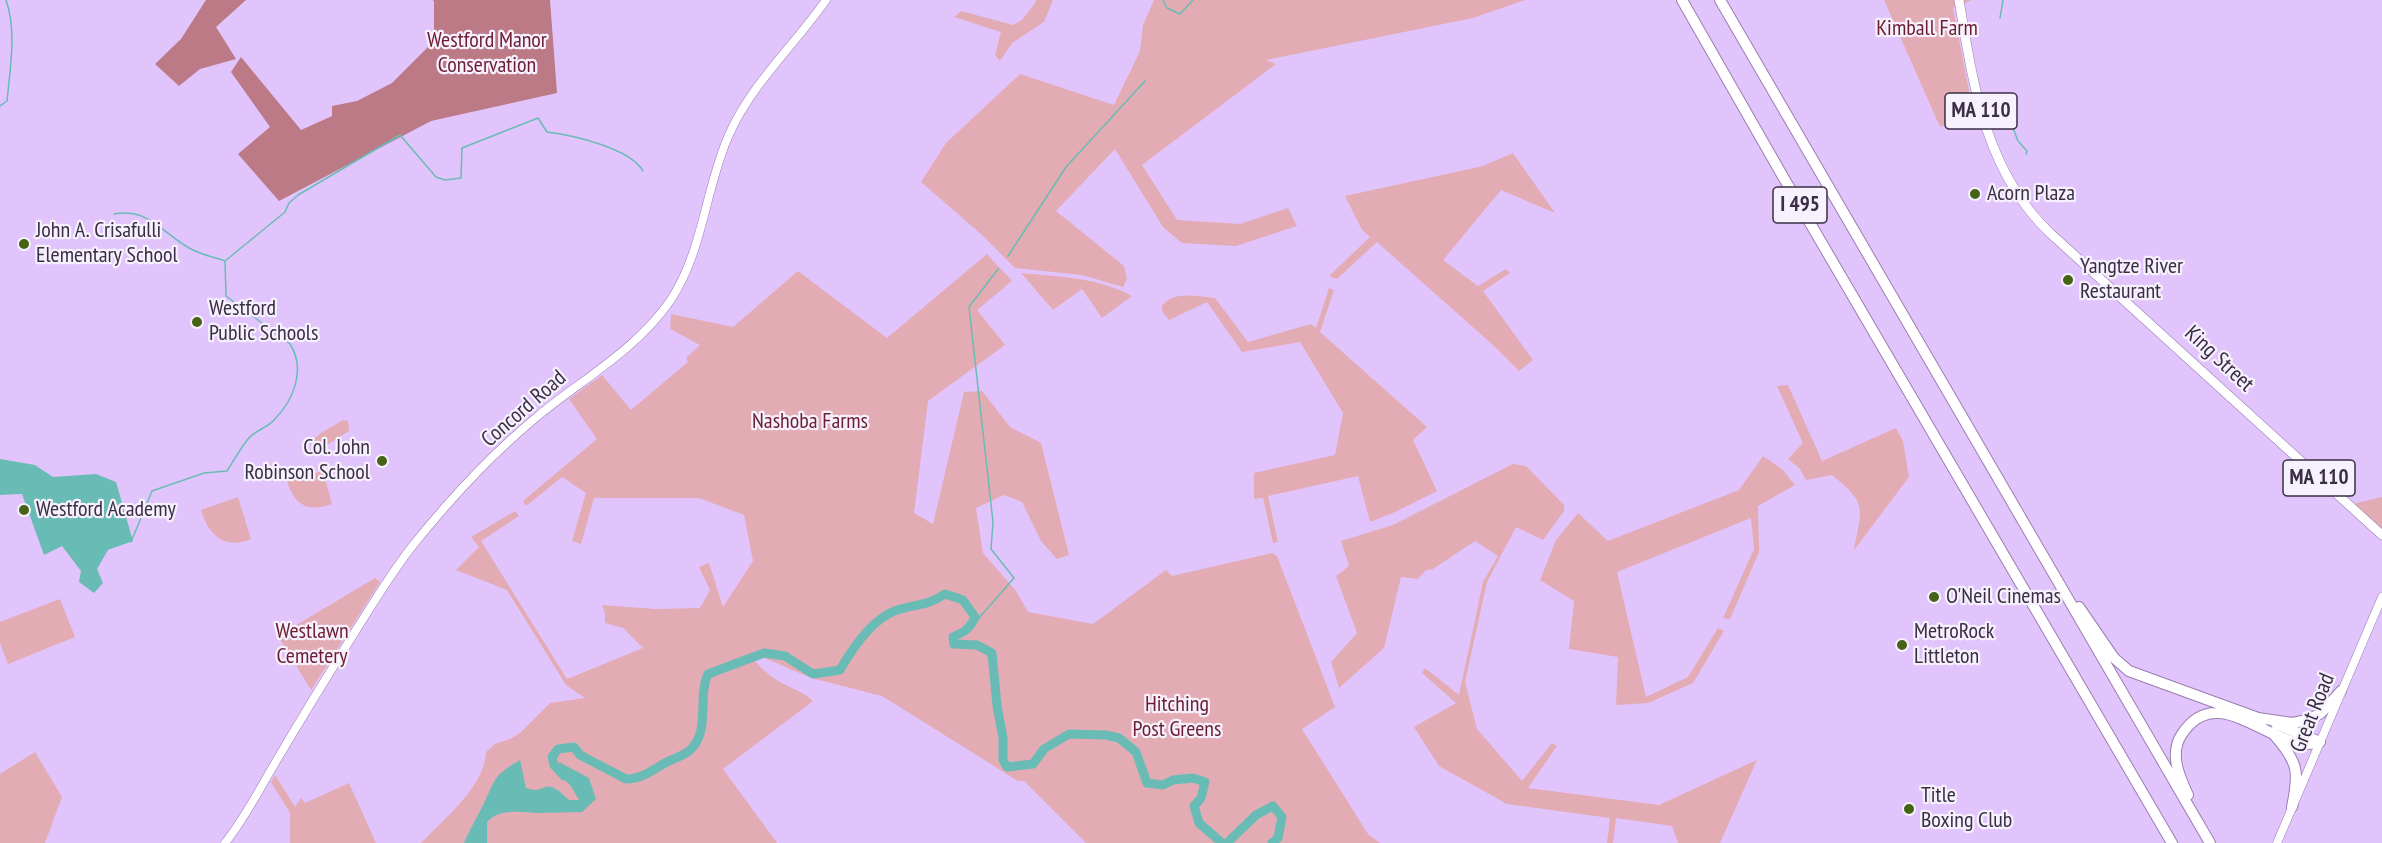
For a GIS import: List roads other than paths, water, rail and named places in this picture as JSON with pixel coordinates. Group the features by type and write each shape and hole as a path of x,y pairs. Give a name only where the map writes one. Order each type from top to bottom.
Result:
{"highway":[{"name":"I 495","path":"1682,0 2172,843"},
{"name":"I 495","path":"1720,0 2016,512 2212,843"},
{"path":"2016,512 2098,636 2122,666 2141,676 2320,742"},
{"path":"2258,718 2292,723 2313,718 2326,708 2341,691"},
{"path":"2212,843 2179,775 2175,754 2179,739 2185,730 2197,720 2216,714 2234,716 2305,746 2320,742"},
{"path":"2273,733 2290,753 2295,765 2298,780 2292,807"}],"main road":[{"name":"Concord Road","path":"225,843 251,805 377,597 414,545 480,472 518,435 537,417 622,352 659,316 668,304 691,259 716,168 734,122 766,75 826,0"},
{"name":"King Street","path":"1959,0 1973,83 1990,142 2007,178 2030,212 2382,535"},
{"name":"Great Road","path":"2277,843 2382,597"}],"waterway":[{"path":"0,106 7,101 12,50 11,24 6,0"},
{"path":"1163,0 1167,8 1180,14 1193,0"},
{"path":"2000,18 2003,0"},
{"path":"1008,256 1066,167 1145,81"},
{"path":"2006,110 2018,141 2027,151 2026,154"},
{"path":"131,542 152,491 204,473 227,471 248,439 274,420 292,394 297,364 290,344 226,296 225,261 285,212 289,203 298,195 400,135 436,177 445,180 461,178 462,148 538,118 547,132 571,136 614,149 636,163 643,171"},
{"path":"114,214 126,213 146,218 189,248 225,261"},
{"path":"972,626 1014,578 991,549 993,522 969,307 998,269"},
{"path":"564,776 554,765 552,757 558,749 574,747 580,755 626,779 647,774 685,754 696,742 702,724 705,683 708,674 764,653 785,656 813,674 840,670 857,644 888,614 927,603 945,594 963,600 975,617 966,630 953,637 954,644 977,645 992,653 997,706 1003,738 1003,760 1007,767 1033,764 1044,749 1069,734 1106,735 1119,738 1136,752 1147,783 1163,785 1173,780 1193,778 1205,782 1201,798 1194,806 1199,823 1222,843"},
{"path":"1227,843 1256,815 1273,806 1282,817 1278,838 1272,843"}],"place":[{"name":"Acorn Plaza","path":"1975,194"},
{"name":"John A. Crisafulli Elementary School","path":"24,244"},
{"name":"Yangtze River Restaurant","path":"2068,280"},
{"name":"Westford Public Schools","path":"197,322"},
{"name":"Col. John Robinson School","path":"382,461"},
{"name":"Westford Academy","path":"24,510"},
{"name":"O'Neil Cinemas","path":"1934,597"},
{"name":"MetroRock Littleton","path":"1902,645"},
{"name":"Title Boxing Club","path":"1909,809"}],"park label":[{"name":"Kimball Farm","path":"1927,29"},
{"name":"Westford Manor Conservation","path":"487,54"},
{"name":"Nashoba Farms","path":"810,422"},
{"name":"Westlawn Cemetery","path":"312,644"},
{"name":"Hitching Post Greens","path":"1177,718"}]}
